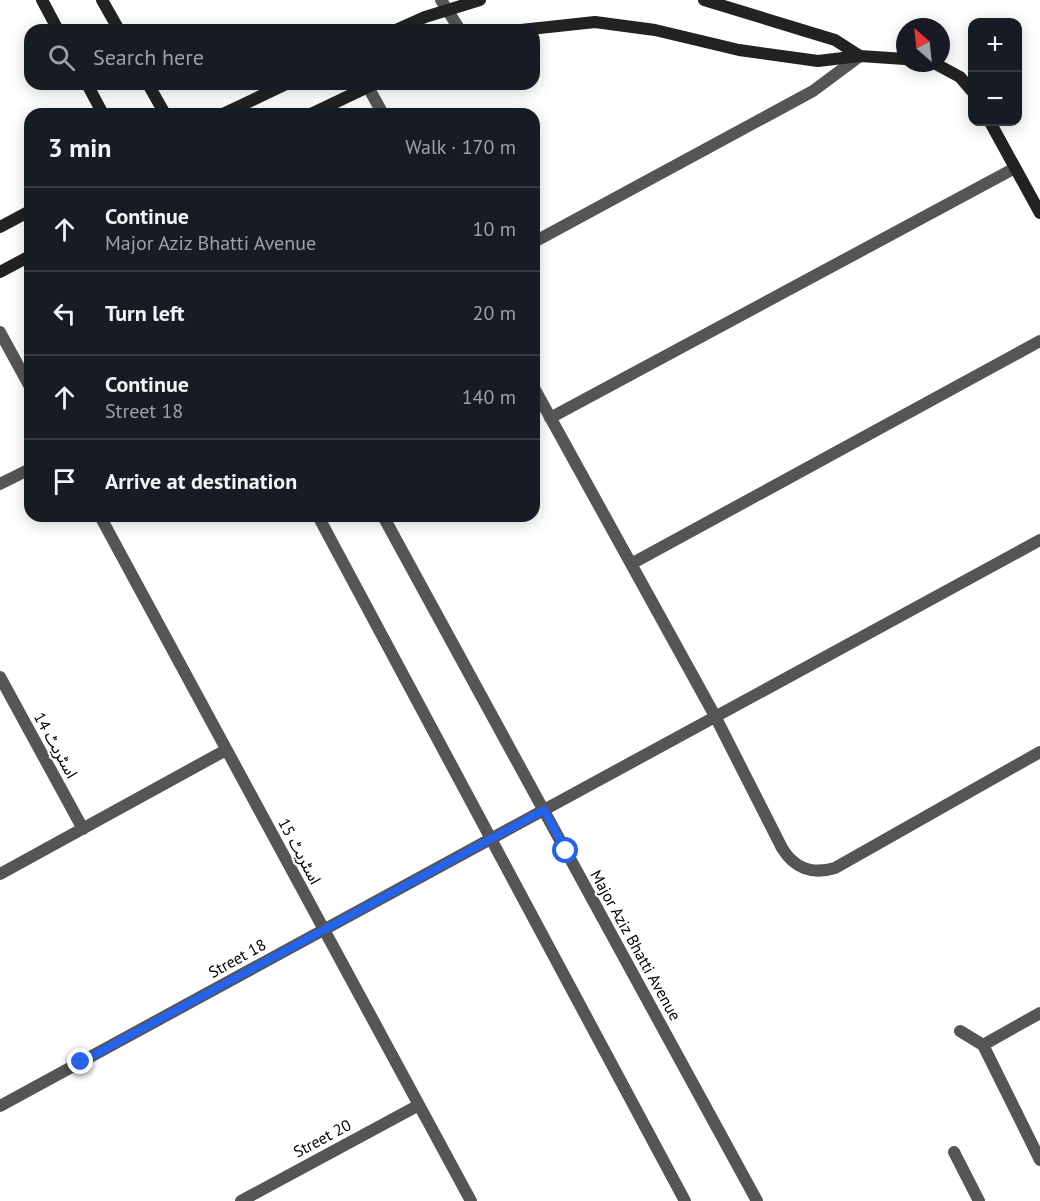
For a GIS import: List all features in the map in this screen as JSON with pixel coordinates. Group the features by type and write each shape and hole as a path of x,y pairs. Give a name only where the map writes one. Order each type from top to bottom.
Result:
{"main road":[{"path":"42,0 55,24"},
{"path":"408,24 444,5 480,0"},
{"path":"704,0 835,39 860,56"},
{"path":"106,1 116,24"},
{"path":"540,28 595,22 655,30 739,50 818,61 860,56 896,58"},
{"path":"950,72 960,77 968,86"},
{"path":"90,90 100,108"},
{"path":"151,90 162,108"},
{"path":"236,108 274,90"},
{"path":"323,108 361,90"},
{"path":"992,126 1040,213"},
{"path":"0,227 24,214"},
{"path":"0,272 24,259"}],"street":[{"path":"444,5 456,24"},
{"path":"540,239 813,91 860,56"},
{"path":"373,90 381,108"},
{"path":"550,418 1015,168"},
{"path":"0,332 24,376"},
{"path":"631,564 1040,340"},
{"path":"540,399 715,717 788,858 796,865 816,872 835,868 1040,752"},
{"path":"0,484 24,472"},
{"name":"اسٹریٹ 15","path":"103,522 471,1201"},
{"path":"321,522 685,1201"},
{"name":"Major Aziz Bhatti Avenue","path":"386,522 757,1201"},
{"name":"Street 18","path":"0,1106 1040,540"},
{"name":"اسٹریٹ 14","path":"0,677 83,829"},
{"path":"0,874 226,750"},
{"path":"983,1045 1040,1013"},
{"path":"960,1031 983,1045 1040,1160"},
{"name":"Street 20","path":"241,1201 419,1104"},
{"path":"954,1152 979,1201"}],"route":[{"path":"81,1062 544,810 566,851"}]}
